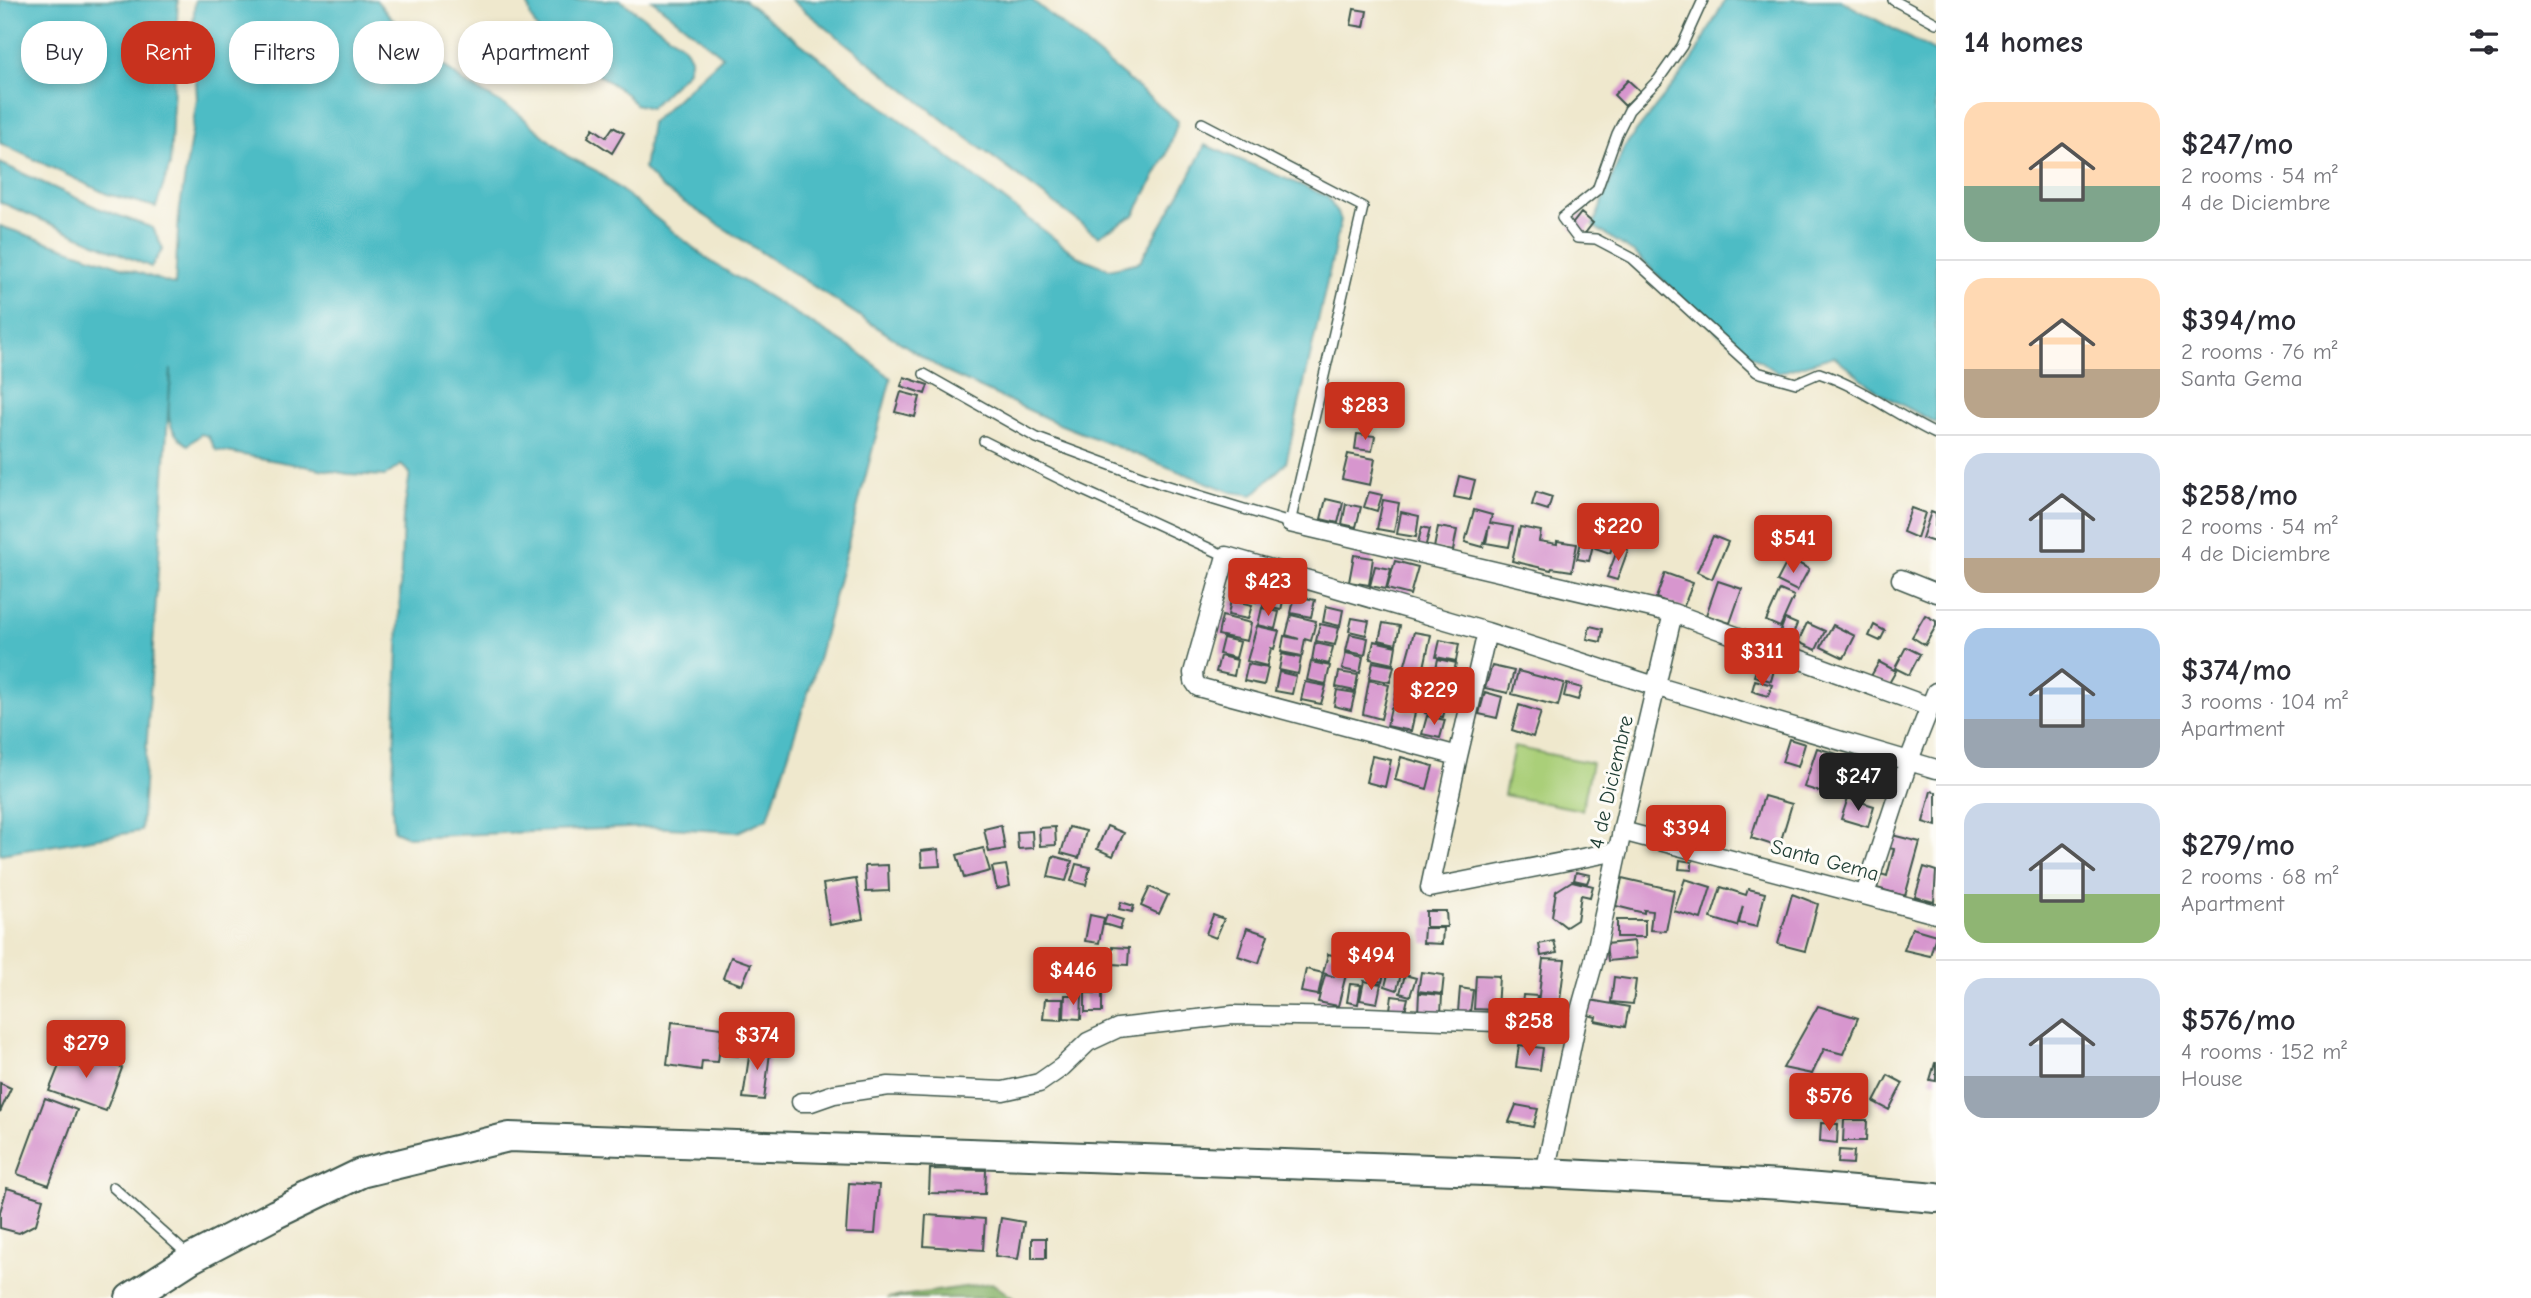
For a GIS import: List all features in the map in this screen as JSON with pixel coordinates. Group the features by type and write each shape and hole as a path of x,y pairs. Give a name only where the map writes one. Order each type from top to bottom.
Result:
{"main road":[{"path":"130,1298 192,1258 361,1173 509,1137 1545,1173 1783,1185 1936,1198"}],"street":[{"path":"1290,523 1673,613 1933,699 1909,760 1865,894"},
{"path":"1458,756 1198,687 1193,673 1226,556 1487,632 1655,686 1936,769"},
{"path":"1902,579 1936,593"},
{"name":"4 de Diciembre","path":"1545,1173 1576,1025 1594,961 1673,613"},
{"path":"1487,632 1430,888 1618,851"},
{"name":"Santa Gema","path":"1622,831 1936,914"},
{"path":"801,1102 889,1086 1003,1091 1039,1083 1062,1067 1088,1042 1118,1028 1233,1015 1576,1025"}],"lane":[{"path":"1703,0 1682,46 1658,80 1629,110 1617,134 1597,190 1562,218 1577,238 1596,239 1632,258 1757,372 1796,383 1819,373 1844,381 1879,404 1936,434"},
{"path":"1893,0 1936,23"},
{"path":"925,374 1037,438 1162,484 1290,523 1363,206 1202,123"},
{"path":"985,441 1080,489 1226,556"},
{"path":"113,1187 192,1258"}],"green space":[{"path":"1514,747 1592,763 1582,810 1504,795"},
{"path":"992,1283 1013,1298 887,1298"}],"water":[{"path":"0,0 178,0 177,21 121,21 121,84 174,84 170,165 156,207 107,194 0,143"},
{"path":"195,0 376,0 394,21 353,21 353,84 444,84 444,66 458,78 458,84 467,84 518,113 567,156 597,171 710,261 860,353 891,378 815,671 768,818 738,832 651,827 408,837 394,831 392,807 403,517 410,473 401,465 385,476 348,474 216,450 208,436 201,434 188,445 173,430 169,401 141,831 0,854 0,226 175,285 179,214 197,99 196,84 215,84 215,21 193,21"},
{"path":"527,0 620,0 685,47 691,58 687,72 650,108 635,104 612,84 613,21 533,21"},
{"path":"652,0 744,0 1077,256 1109,269 1140,262 1205,145 1327,196 1341,220 1286,463 1253,495 1231,492 1059,424 946,372 662,188 644,169 651,123 723,56"},
{"path":"791,0 1032,0 1178,121 1166,156 1134,215 1098,236 947,123"},
{"path":"1725,0 1840,0 1936,52 1936,423 1881,394 1834,356 1778,373 1718,333 1636,254 1593,226 1624,147 1692,61"},
{"path":"0,163 98,208 153,228 163,249 151,267 0,202"}],"building":[{"path":"1354,9 1367,11 1364,27 1351,25"},
{"path":"1628,80 1640,91 1625,106 1614,95"},
{"path":"613,127 624,133 612,153 588,137 593,128 606,137"},
{"path":"1581,213 1593,223 1582,237 1570,227"},
{"path":"904,377 928,385 925,394 901,386"},
{"path":"901,392 920,397 915,417 895,412"},
{"path":"1355,398 1367,400 1366,406 1354,403"},
{"path":"1343,411 1362,415 1360,423 1341,420"},
{"path":"1357,434 1375,436 1372,451 1355,449"},
{"path":"1348,454 1375,459 1370,485 1342,479"},
{"path":"1459,476 1475,480 1470,500 1454,497"},
{"path":"1369,492 1382,495 1377,511 1364,507"},
{"path":"1536,492 1552,497 1548,510 1532,505"},
{"path":"1326,499 1343,503 1338,523 1321,519"},
{"path":"1383,500 1399,503 1394,532 1377,529"},
{"path":"1346,504 1361,507 1356,527 1342,524"},
{"path":"1911,508 1925,513 1917,538 1903,532"},
{"path":"1474,510 1492,515 1490,523 1513,527 1509,547 1486,543 1489,526 1483,547 1465,542"},
{"path":"1401,512 1419,516 1416,537 1397,534"},
{"path":"1931,512 1936,514 1934,542 1922,538"},
{"path":"1422,527 1430,529 1425,548 1417,546"},
{"path":"1438,527 1457,530 1453,551 1434,548"},
{"path":"1520,527 1541,531 1539,541 1577,544 1572,571 1551,570 1512,561"},
{"path":"1602,531 1616,536 1610,553 1595,548"},
{"path":"1713,536 1728,542 1712,579 1697,572"},
{"path":"1581,542 1593,545 1589,561 1577,559"},
{"path":"1619,546 1628,550 1617,580 1607,577"},
{"path":"1354,555 1373,558 1369,585 1349,582"},
{"path":"1789,558 1809,569 1797,591 1777,581"},
{"path":"1395,561 1418,567 1410,595 1387,589"},
{"path":"1375,566 1391,569 1386,589 1370,586"},
{"path":"1665,573 1693,583 1683,608 1656,598"},
{"path":"1237,576 1260,581 1256,602 1233,597"},
{"path":"1718,581 1742,589 1730,623 1706,615"},
{"path":"1267,588 1285,592 1281,610 1263,606"},
{"path":"1780,590 1794,596 1780,627 1766,621"},
{"path":"1295,596 1315,600 1311,617 1291,613"},
{"path":"1231,600 1252,605 1248,619 1228,615"},
{"path":"1326,606 1343,610 1340,626 1323,622"},
{"path":"1262,608 1279,612 1275,629 1258,625"},
{"path":"1291,615 1316,621 1311,641 1305,639 1302,656 1281,652 1284,636 1299,639 1286,635"},
{"path":"1925,615 1936,621 1936,626 1925,645 1912,637"},
{"path":"1222,616 1251,623 1247,641 1218,635"},
{"path":"1352,618 1369,621 1366,635 1349,631"},
{"path":"1785,619 1797,624 1788,647 1776,643"},
{"path":"1383,623 1400,626 1396,644 1379,640"},
{"path":"1807,623 1825,631 1816,650 1798,642"},
{"path":"1320,624 1339,628 1335,645 1316,641"},
{"path":"1833,625 1855,636 1844,658 1821,647"},
{"path":"1874,625 1885,631 1880,641 1869,636"},
{"path":"1257,626 1279,631 1267,666 1247,661"},
{"path":"1590,626 1603,629 1601,642 1587,639"},
{"path":"1414,632 1431,635 1423,672 1404,668"},
{"path":"1350,634 1368,638 1365,655 1346,651"},
{"path":"1223,638 1240,642 1236,658 1219,654"},
{"path":"1440,640 1459,644 1456,661 1436,657"},
{"path":"1374,641 1396,646 1393,664 1370,659"},
{"path":"1315,643 1333,647 1329,664 1312,660"},
{"path":"1906,647 1920,654 1909,675 1895,668"},
{"path":"1346,653 1363,657 1360,673 1342,669"},
{"path":"1282,654 1301,658 1298,674 1279,670"},
{"path":"1220,656 1237,660 1234,676 1216,672"},
{"path":"1438,659 1456,663 1452,681 1434,677"},
{"path":"1311,662 1330,666 1326,684 1307,680"},
{"path":"1373,662 1394,666 1390,682 1369,678"},
{"path":"1879,662 1896,671 1888,685 1871,676"},
{"path":"1248,664 1268,668 1264,685 1244,681"},
{"path":"1492,666 1514,671 1508,693 1485,688"},
{"path":"1757,666 1774,670 1771,681 1754,676"},
{"path":"1401,670 1422,674 1418,691 1397,687"},
{"path":"1518,671 1564,683 1558,706 1512,694"},
{"path":"1279,672 1296,676 1292,694 1275,691"},
{"path":"1339,672 1358,675 1355,691 1336,687"},
{"path":"1435,679 1450,683 1446,699 1432,695"},
{"path":"1369,680 1389,685 1381,719 1363,714"},
{"path":"1755,680 1772,685 1768,696 1752,691"},
{"path":"1305,682 1326,686 1321,704 1301,700"},
{"path":"1567,684 1582,688 1578,700 1564,696"},
{"path":"1397,689 1419,694 1415,710 1393,706"},
{"path":"1337,690 1355,693 1351,710 1334,706"},
{"path":"1485,692 1502,697 1497,718 1479,714"},
{"path":"1429,697 1447,701 1443,717 1425,713"},
{"path":"1519,705 1541,712 1533,737 1512,730"},
{"path":"1391,708 1415,713 1411,731 1387,726"},
{"path":"1427,716 1445,720 1440,738 1422,734"},
{"path":"1789,739 1805,744 1798,767 1782,762"},
{"path":"1817,748 1837,754 1824,793 1804,787"},
{"path":"1372,756 1391,760 1385,787 1366,782"},
{"path":"1401,757 1433,766 1427,789 1395,780"},
{"path":"1859,763 1886,771 1879,794 1852,786"},
{"path":"1931,791 1936,792 1936,826 1923,822"},
{"path":"1764,796 1792,804 1779,847 1751,838"},
{"path":"1848,798 1874,806 1868,827 1841,819"},
{"path":"1001,825 1005,849 989,852 984,829"},
{"path":"1107,826 1124,833 1113,856 1097,849"},
{"path":"1055,827 1056,845 1040,846 1039,828"},
{"path":"1069,827 1086,831 1079,858 1061,853"},
{"path":"1032,831 1033,848 1018,849 1017,832"},
{"path":"1892,835 1920,842 1905,896 1877,888 1881,874 1887,876 1894,849 1888,848"},
{"path":"983,848 990,871 964,878 957,855"},
{"path":"938,849 940,866 922,867 921,851"},
{"path":"1053,856 1072,861 1066,881 1048,877"},
{"path":"1680,860 1692,862 1692,870 1679,869"},
{"path":"1076,864 1090,867 1086,885 1071,881"},
{"path":"888,865 889,891 866,892 865,866"},
{"path":"1006,865 1010,886 997,889 992,867"},
{"path":"1924,867 1936,871 1934,902 1915,897"},
{"path":"1576,872 1590,875 1587,883 1574,880"},
{"path":"1622,878 1674,890 1666,931 1650,930 1652,911 1644,910 1644,913 1616,906"},
{"path":"856,879 863,919 830,925 823,884"},
{"path":"1685,879 1711,887 1701,919 1674,911"},
{"path":"1572,881 1593,886 1590,897 1581,895 1577,920 1566,927 1552,916 1556,891"},
{"path":"1150,887 1168,895 1159,914 1141,906"},
{"path":"1721,887 1746,895 1748,889 1765,893 1757,927 1739,923 1743,906 1737,926 1711,918"},
{"path":"1792,894 1818,904 1805,951 1778,944"},
{"path":"1121,902 1134,906 1132,912 1119,909"},
{"path":"1426,911 1446,911 1447,927 1426,927"},
{"path":"1090,915 1104,918 1099,943 1085,941"},
{"path":"1107,915 1123,920 1120,929 1104,924"},
{"path":"1213,915 1224,919 1216,938 1206,934"},
{"path":"1617,920 1645,920 1645,937 1617,937"},
{"path":"1247,928 1268,935 1259,963 1238,956"},
{"path":"1424,928 1443,928 1442,944 1423,943"},
{"path":"1912,928 1936,935 1930,956 1904,950"},
{"path":"1554,941 1557,953 1541,956 1539,944"},
{"path":"1634,941 1636,958 1608,961 1606,944"},
{"path":"1112,947 1129,948 1128,965 1111,964"},
{"path":"1328,954 1350,959 1338,1006 1318,1002 1325,975 1335,977 1323,973"},
{"path":"731,957 751,964 742,985 723,978"},
{"path":"1543,959 1565,960 1558,1016 1537,1013"},
{"path":"1374,967 1385,969 1382,982 1371,979"},
{"path":"1306,969 1323,973 1318,995 1301,992"},
{"path":"1389,971 1401,974 1397,990 1385,986"},
{"path":"1421,972 1444,975 1442,994 1418,991"},
{"path":"1405,975 1416,978 1410,996 1400,993"},
{"path":"1476,975 1499,976 1497,1010 1474,1009"},
{"path":"1614,977 1636,980 1633,1004 1611,1002"},
{"path":"1364,981 1381,984 1377,1003 1360,1000"},
{"path":"1350,984 1361,985 1358,1004 1347,1002"},
{"path":"1460,988 1473,990 1470,1013 1458,1012"},
{"path":"1085,993 1102,993 1102,1012 1085,1012"},
{"path":"1419,993 1442,995 1441,1014 1418,1013"},
{"path":"1065,995 1082,995 1081,1019 1064,1018"},
{"path":"1523,995 1537,996 1534,1017 1521,1016"},
{"path":"1392,996 1408,998 1405,1011 1390,1009"},
{"path":"1045,999 1063,999 1062,1020 1043,1019"},
{"path":"1590,1000 1629,1007 1625,1027 1595,1021 1596,1017 1588,1015"},
{"path":"1818,1006 1858,1018 1843,1054 1824,1049 1812,1074 1783,1068"},
{"path":"725,1015 743,1017 738,1056 720,1054"},
{"path":"672,1022 722,1028 718,1062 702,1061 701,1070 667,1065"},
{"path":"751,1043 771,1045 764,1100 743,1098"},
{"path":"1519,1045 1543,1048 1540,1070 1516,1067"},
{"path":"66,1048 122,1068 106,1111 49,1091"},
{"path":"1936,1063 1936,1081 1930,1080"},
{"path":"1888,1075 1903,1083 1889,1110 1874,1102"},
{"path":"0,1083 11,1088 0,1112"},
{"path":"1822,1089 1844,1094 1839,1118 1816,1113"},
{"path":"45,1098 77,1110 49,1185 17,1174"},
{"path":"1516,1105 1538,1109 1533,1127 1509,1122"},
{"path":"1844,1120 1867,1120 1866,1141 1843,1141"},
{"path":"1821,1123 1838,1124 1837,1143 1820,1141"},
{"path":"1839,1150 1854,1151 1853,1164 1838,1163"},
{"path":"930,1169 986,1170 985,1194 929,1193"},
{"path":"849,1183 879,1185 875,1234 846,1233"},
{"path":"7,1188 43,1199 36,1224 19,1233 0,1228 0,1212"},
{"path":"926,1215 985,1219 983,1250 924,1246"},
{"path":"1001,1218 1024,1222 1018,1259 995,1256"},
{"path":"1032,1238 1046,1238 1046,1258 1032,1258"}]}
